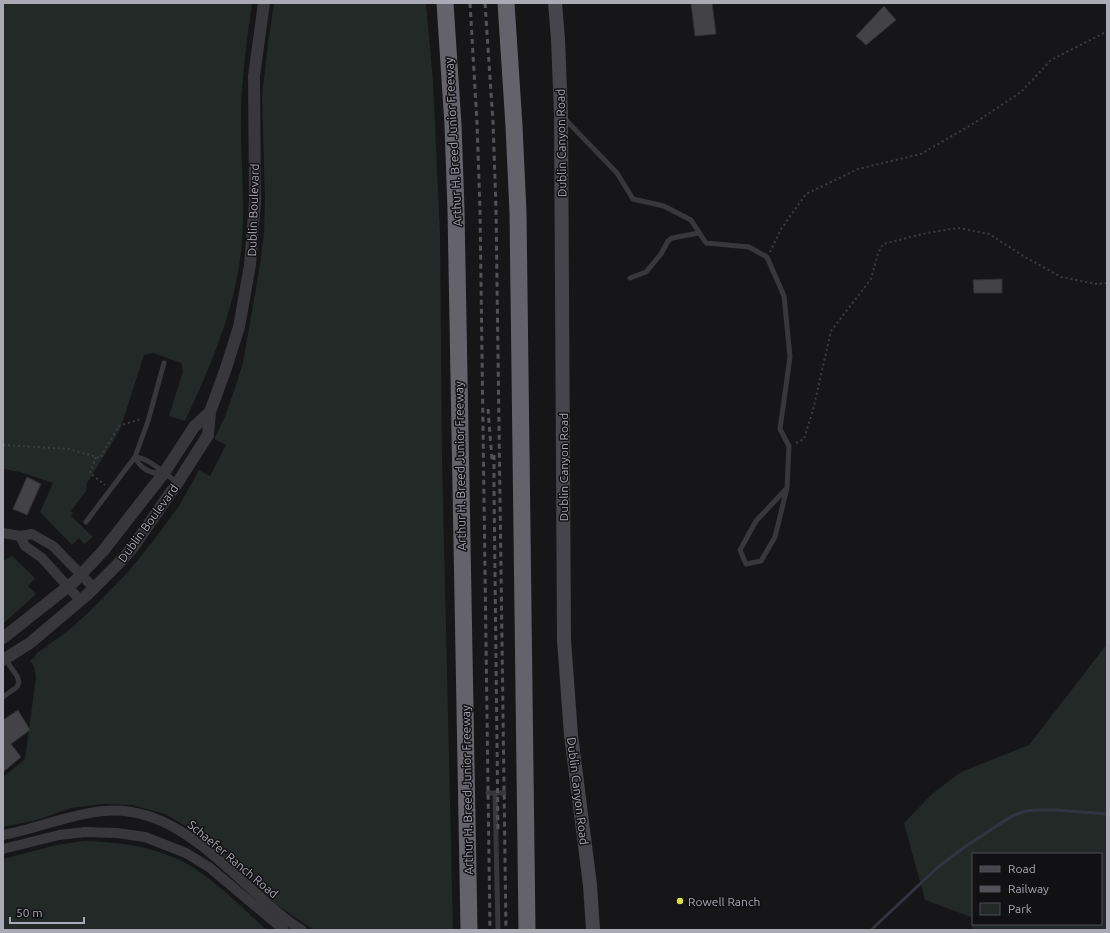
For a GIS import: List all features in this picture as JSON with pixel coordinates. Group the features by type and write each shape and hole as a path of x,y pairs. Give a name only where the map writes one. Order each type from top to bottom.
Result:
{"highway":[{"name":"Arthur H. Breed Junior Freeway","path":"445,3 453,125 456,210 469,930"},
{"path":"506,3 518,212 527,930"}],"main road":[{"name":"Dublin Canyon Road","path":"555,3 561,115 564,640 571,735 590,892 593,930"}],"street":[{"name":"Dublin Boulevard","path":"4,659 30,643 94,588 133,547 178,482 208,435 210,412 235,341 246,295 254,235 254,76 264,3"},
{"name":"Dublin Boulevard","path":"3,638 81,574 111,541 164,473 194,427 210,412"},
{"path":"3,533 20,536 32,534 53,546 94,588"},
{"path":"20,536 25,546 42,558 80,600"},
{"name":"Schaefer Ranch Road","path":"3,836 22,832 78,815 104,811 128,812 153,817 170,824 188,835 270,907 302,930"},
{"name":"Schaefer Ranch Road","path":"3,849 59,835 85,832 117,833 145,837 186,853 209,867 284,930"}],"lane":[{"path":"561,115 573,125 616,173 633,199 664,206 691,220 706,244 749,247 767,257 784,296 790,357 780,428 789,446 787,488 775,537 760,561 746,564 740,550 752,526 787,488"},
{"path":"630,278 646,272 661,254 668,241 672,238 699,233"},
{"path":"86,522 135,457 149,416 164,363"},
{"path":"135,457 138,465 154,474 164,473 178,482"},
{"path":"3,697 17,687 19,682 17,676 4,659"},
{"path":"488,793 504,793"},
{"path":"495,793 498,930"}],"path":[{"path":"767,257 780,229 806,194 858,170 921,154 976,122 1021,92 1051,60 1104,33 1107,33"},
{"path":"789,446 804,439 814,406 831,331 871,279 878,253 883,244 927,232 958,228 989,234 1025,258 1060,276 1097,284 1107,283"},
{"path":"3,445 69,448 100,458 119,426 149,416"},
{"path":"96,457 90,473 110,490"}],"green space":[{"path":"3,3 252,3 245,57 241,112 243,204 242,241 236,281 225,323 211,363 185,421 169,416 183,371 181,363 153,353 144,355 120,430 87,483 86,491 71,511 73,513 71,516 93,537 84,544 79,538 72,545 40,512 53,483 20,472 3,469"},
{"path":"274,3 426,3 433,81 440,233 442,455 453,930 314,930 278,906 194,831 165,814 132,805 102,804 71,808 37,820 3,827 3,777 25,759 36,677 34,667 30,660 34,658 37,653 69,630 128,572 179,506 199,470 210,476 226,445 214,439 225,417 243,362 260,265 264,232 265,199 262,97"},
{"path":"12,556 35,578 28,586 36,594 3,624 3,561"},
{"path":"1107,644 1107,930 972,930 971,917 925,900 904,823 933,793 961,772 1029,745"},
{"path":"84,841 109,842 146,848 182,861 216,884 267,930 3,930 3,859 56,845"}],"building":[{"path":"691,3 712,3 716,34 695,36"},
{"path":"884,6 896,20 866,45 856,36"},
{"path":"1002,279 1002,293 974,293 973,280"},
{"path":"27,477 41,484 27,515 13,509"},
{"path":"18,710 30,730 11,744 21,757 3,772 3,720"}],"waterway":[{"path":"871,930 937,868 966,846 1012,816 1026,811 1036,810 1107,814"}],"railway":[{"path":"470,3 477,123 480,210 490,930"},
{"path":"485,3 493,122 496,209 506,930"},
{"path":"488,409 492,460"},
{"path":"494,455 498,829"}],"place":[{"name":"Rowell Ranch","path":"680,901"}]}
